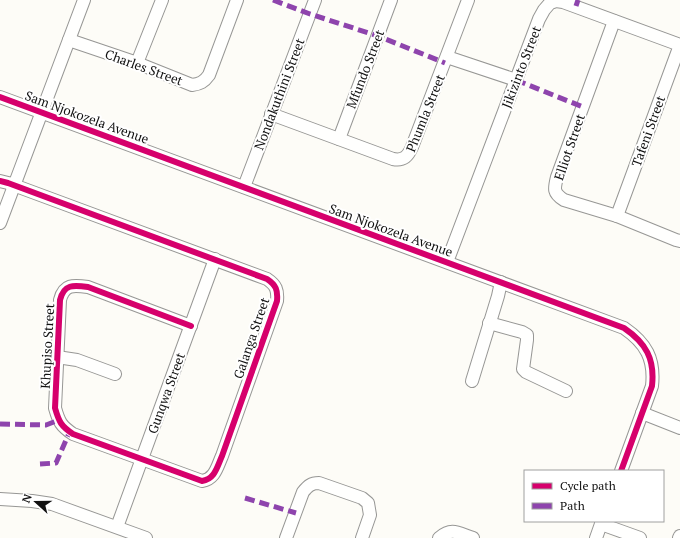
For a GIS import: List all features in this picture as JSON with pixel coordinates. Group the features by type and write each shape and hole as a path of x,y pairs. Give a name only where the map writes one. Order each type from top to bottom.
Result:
{"street":[{"path":"0,223 84,0"},
{"path":"137,63 162,0"},
{"name":"Charles Street","path":"70,40 137,63 192,85 200,84 205,81 208,75 237,0"},
{"name":"Nondakuthini Street","path":"244,187 314,0"},
{"name":"Mfundo Street","path":"339,139 391,0"},
{"name":"Phumla Street","path":"271,114 393,159 404,159 408,156 468,0"},
{"name":"Jikizinto Street","path":"447,262 539,20 544,10 550,3 556,1 563,2 680,45"},
{"name":"Elliot Street","path":"614,21 557,178 555,191 558,196 564,200 617,216 680,241"},
{"name":"Tafeni Street","path":"617,216 680,45"},
{"path":"447,57 516,80"},
{"name":"Sam Njokozela Avenue","path":"0,97 624,328 636,336 645,347 653,366 652,386 621,470"},
{"name":"Galanga Street","path":"0,181 268,279 277,289 277,301 222,456 212,476 208,480 202,481 143,458"},
{"name":"Gunqwa Street","path":"117,528 215,259"},
{"path":"472,381 501,282"},
{"name":"Khupiso Street","path":"143,458 73,434 63,428 59,420 55,408 60,300 62,292 70,286 88,287 191,326"},
{"path":"489,323 522,332 527,335 523,368 526,372 566,391"},
{"name":"Khupiso Street","path":"57,357 77,360 115,374"},
{"path":"642,413 680,428"},
{"path":"286,538 303,492 313,483 319,483 362,498 368,503 370,514 362,538"},
{"path":"0,499 52,504 146,538"},
{"path":"596,538 602,522 640,538"},
{"path":"439,538 447,532 454,531 473,538"}],"marked path":[{"path":"273,0 310,14 378,36 445,63"},
{"path":"576,6 578,0"},
{"path":"516,80 583,107"},
{"path":"0,424 46,425 59,420"},
{"path":"40,464 56,463 70,431"},
{"path":"245,498 296,513"}],"cycle path":[{"path":"0,97 624,328 638,340 647,352 653,376 652,386 621,470"},
{"path":"0,181 267,279 272,283 277,291 277,301 222,456 215,472 210,478 202,481 73,434 69,431 61,423 55,408 60,300 67,288 74,286 88,287 191,326"}]}
